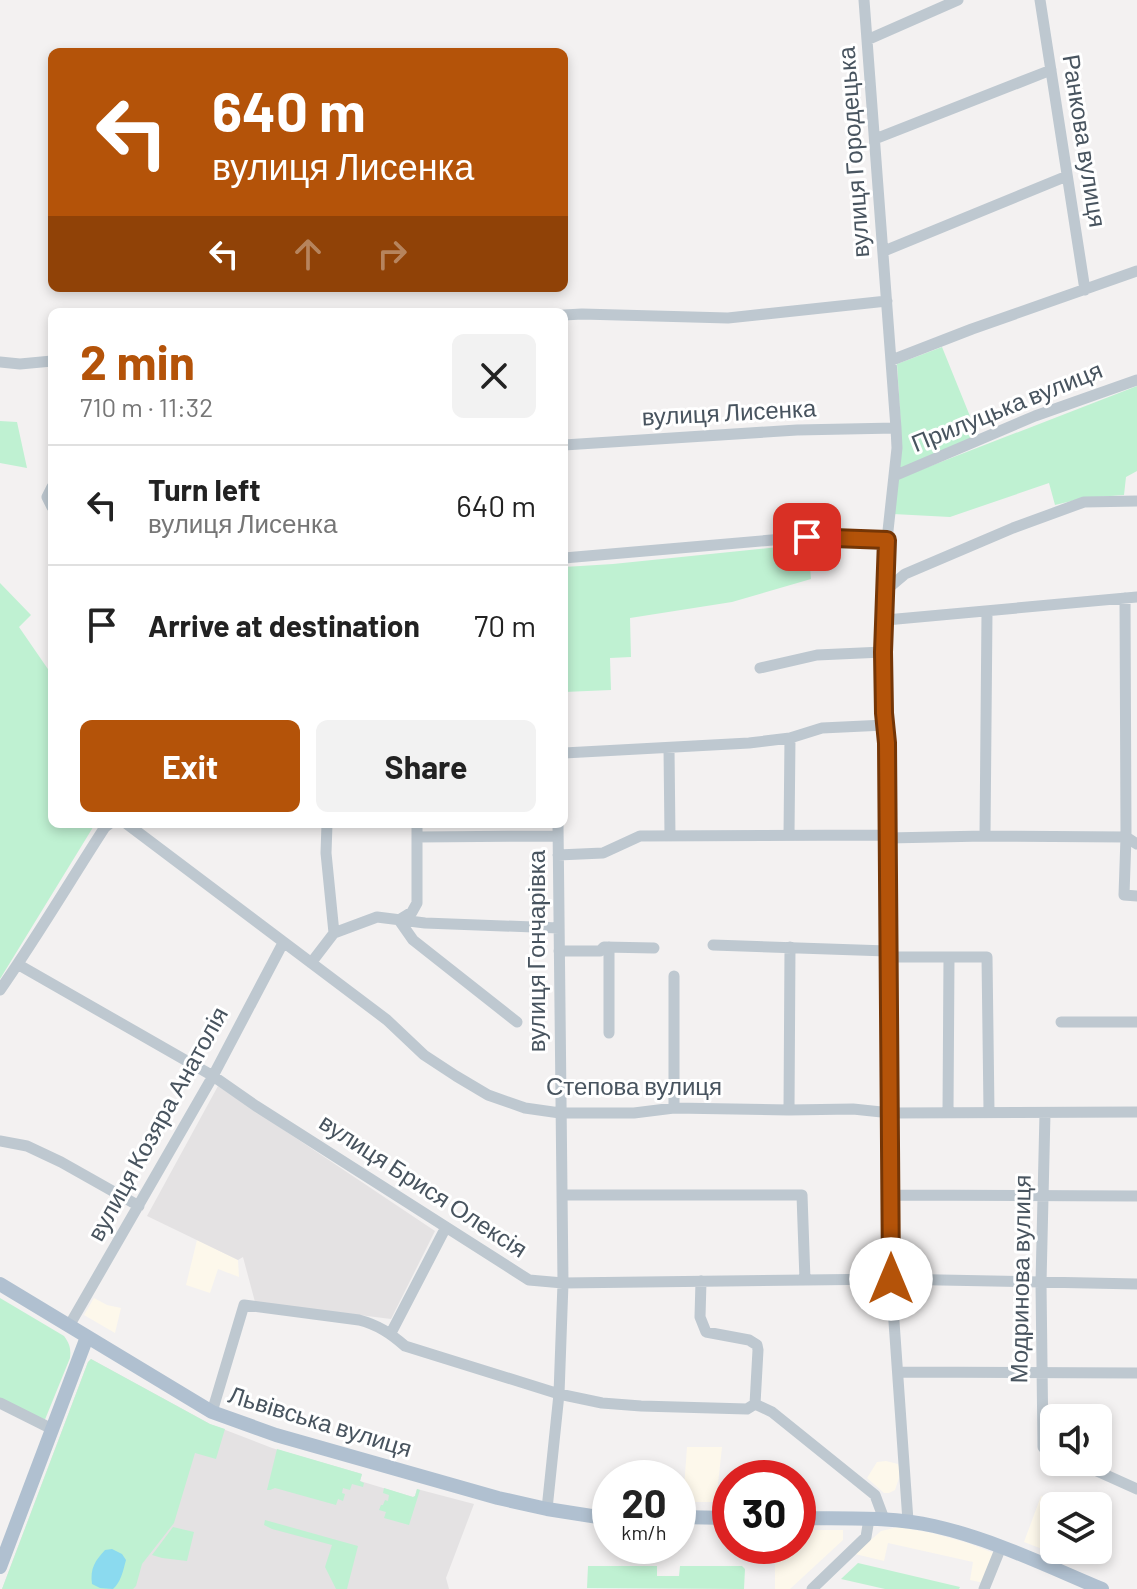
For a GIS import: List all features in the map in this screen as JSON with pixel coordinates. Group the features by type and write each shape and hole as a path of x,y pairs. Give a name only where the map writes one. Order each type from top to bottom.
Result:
{"main road":[{"name":"Львівська вулиця","path":"0,1284 212,1412 276,1435 498,1498 592,1516"},
{"path":"0,1567 87,1337"},
{"path":"816,1518 908,1521 956,1532 1102,1589"}],"street":[{"name":"вулиця Городецька","path":"864,0 896,428 886,544 883,652 887,743 891,1279 908,1521"},
{"path":"867,40 958,0"},
{"name":"Ранкова вулиця","path":"1040,0 1085,290"},
{"path":"875,139 1051,70"},
{"path":"884,251 1067,176"},
{"path":"892,360 1137,271"},
{"path":"568,315 728,318 887,301"},
{"path":"0,362 48,361"},
{"name":"Прилуцька вулиця","path":"894,476 1035,416 1137,380"},
{"name":"вулиця Лисенка","path":"568,445 797,430 896,428"},
{"path":"886,590 905,574 1084,502 1137,501"},
{"path":"568,558 807,537 886,544"},
{"path":"886,620 1131,598 1132,840 1124,895 1137,896"},
{"path":"985,836 987,612"},
{"path":"760,668 817,655 883,652"},
{"path":"568,753 749,743 790,738 822,728 885,725"},
{"path":"789,835 790,738"},
{"path":"669,748 670,836"},
{"path":"0,990 106,828"},
{"name":"Степова вулиця","path":"132,828 387,1020 424,1055 488,1095 525,1108 560,1113 634,1113 674,1108 853,1109 891,1113 1137,1112"},
{"path":"327,828 326,853 334,933"},
{"path":"399,920 412,912 417,903 417,830 558,830"},
{"name":"вулиця Гончарівка","path":"547,1509 559,1394 563,1283 558,830"},
{"path":"558,855 603,853 640,836 985,836 1132,840"},
{"path":"311,963 334,933 377,917 425,923 559,928"},
{"path":"399,920 413,940 517,1022"},
{"name":"вулиця Козяра Анатолія","path":"69,1326 213,1076 283,943"},
{"path":"713,945 987,957 989,1111"},
{"path":"559,951 600,951 604,947 654,948"},
{"path":"609,947 609,1033"},
{"path":"789,1110 790,947"},
{"path":"948,1112 949,957"},
{"name":"вулиця Брися Олексія","path":"19,965 213,1076 529,1280 563,1283 891,1279 1137,1284"},
{"path":"674,976 674,1108"},
{"path":"1061,1022 1137,1022"},
{"name":"Модринова вулиця","path":"1042,1404 1045,1113"},
{"path":"0,1141 27,1146 139,1206"},
{"path":"562,1195 802,1195 805,1280"},
{"path":"890,1195 1137,1196"},
{"path":"391,1333 446,1227"},
{"path":"701,1281 700,1317 706,1332 749,1340 757,1345 755,1404"},
{"path":"212,1412 244,1305 359,1320 391,1333 405,1346 559,1394 602,1403 747,1409 755,1404"},
{"path":"898,1372 1137,1373"},
{"path":"0,1403 52,1429"},
{"path":"755,1404 772,1412 875,1495 884,1519"},
{"path":"1108,1476 1137,1489"},
{"path":"812,1589 866,1537 869,1519"},
{"path":"984,1589 1001,1547"}],"shaded area":[{"path":"218,1086 435,1231 391,1319 255,1302 243,1257 238,1260 147,1216"},
{"path":"197,1240 238,1260 239,1277 218,1269 210,1293 186,1285"},
{"path":"94,1298 121,1308 115,1333 84,1315"},
{"path":"91,1359 210,1424 272,1448 362,1474 360,1481 413,1497 417,1489 474,1504 446,1578 449,1589 2,1589"},
{"path":"687,1447 722,1447 721,1460 712,1460 712,1502 696,1502 696,1460 686,1460"},
{"path":"886,1461 899,1467 895,1490 889,1493 884,1493 867,1478 877,1462"},
{"path":"1040,1499 1040,1548 1024,1542"},
{"path":"898,1527 932,1533 996,1554 984,1583 970,1580 973,1562 888,1543 884,1561 855,1554 881,1531"},
{"path":"816,1530 843,1530 843,1540 790,1589 775,1589 775,1564 816,1564"}],"green space":[{"path":"942,347 978,436 898,470 901,428 897,364"},
{"path":"1137,386 1137,471 1126,477 1124,495 1084,498 1055,505 1049,483 950,517 893,514 897,479"},
{"path":"0,421 17,422 27,468 0,463"},
{"path":"808,544 811,579 732,602 630,618 631,657 610,658 611,690 568,692 568,567"},
{"path":"0,583 31,615 19,627 48,669 48,828 93,828 0,979"},
{"path":"0,1298 64,1336 69,1344 70,1358 44,1422 0,1400"},
{"path":"91,1359 210,1424 225,1429 216,1459 195,1453 174,1523 142,1564 133,1589 2,1589 88,1362"},
{"path":"277,1449 362,1474 360,1481 364,1483 363,1487 352,1484 350,1490 343,1488 343,1501 338,1499 336,1505 275,1488 267,1490"},
{"path":"384,1488 413,1497 417,1489 420,1490 409,1525 384,1518 386,1512 379,1510 385,1500 388,1501 389,1495 383,1493"},
{"path":"265,1520 358,1546 347,1589 336,1589 325,1567 332,1545 272,1529 264,1525"},
{"path":"173,1527 194,1532 187,1561 152,1555"},
{"path":"858,1563 960,1587 885,1589 841,1579"},
{"path":"588,1566 657,1566 657,1576 679,1576 680,1566 742,1566 745,1569 744,1589 587,1588"}],"water":[{"path":"112,1549 126,1560 123,1572 113,1589 100,1588 92,1584 93,1569 105,1550"}],"route":[{"path":"807,537 887,540 883,652 887,743 891,1279"}]}
